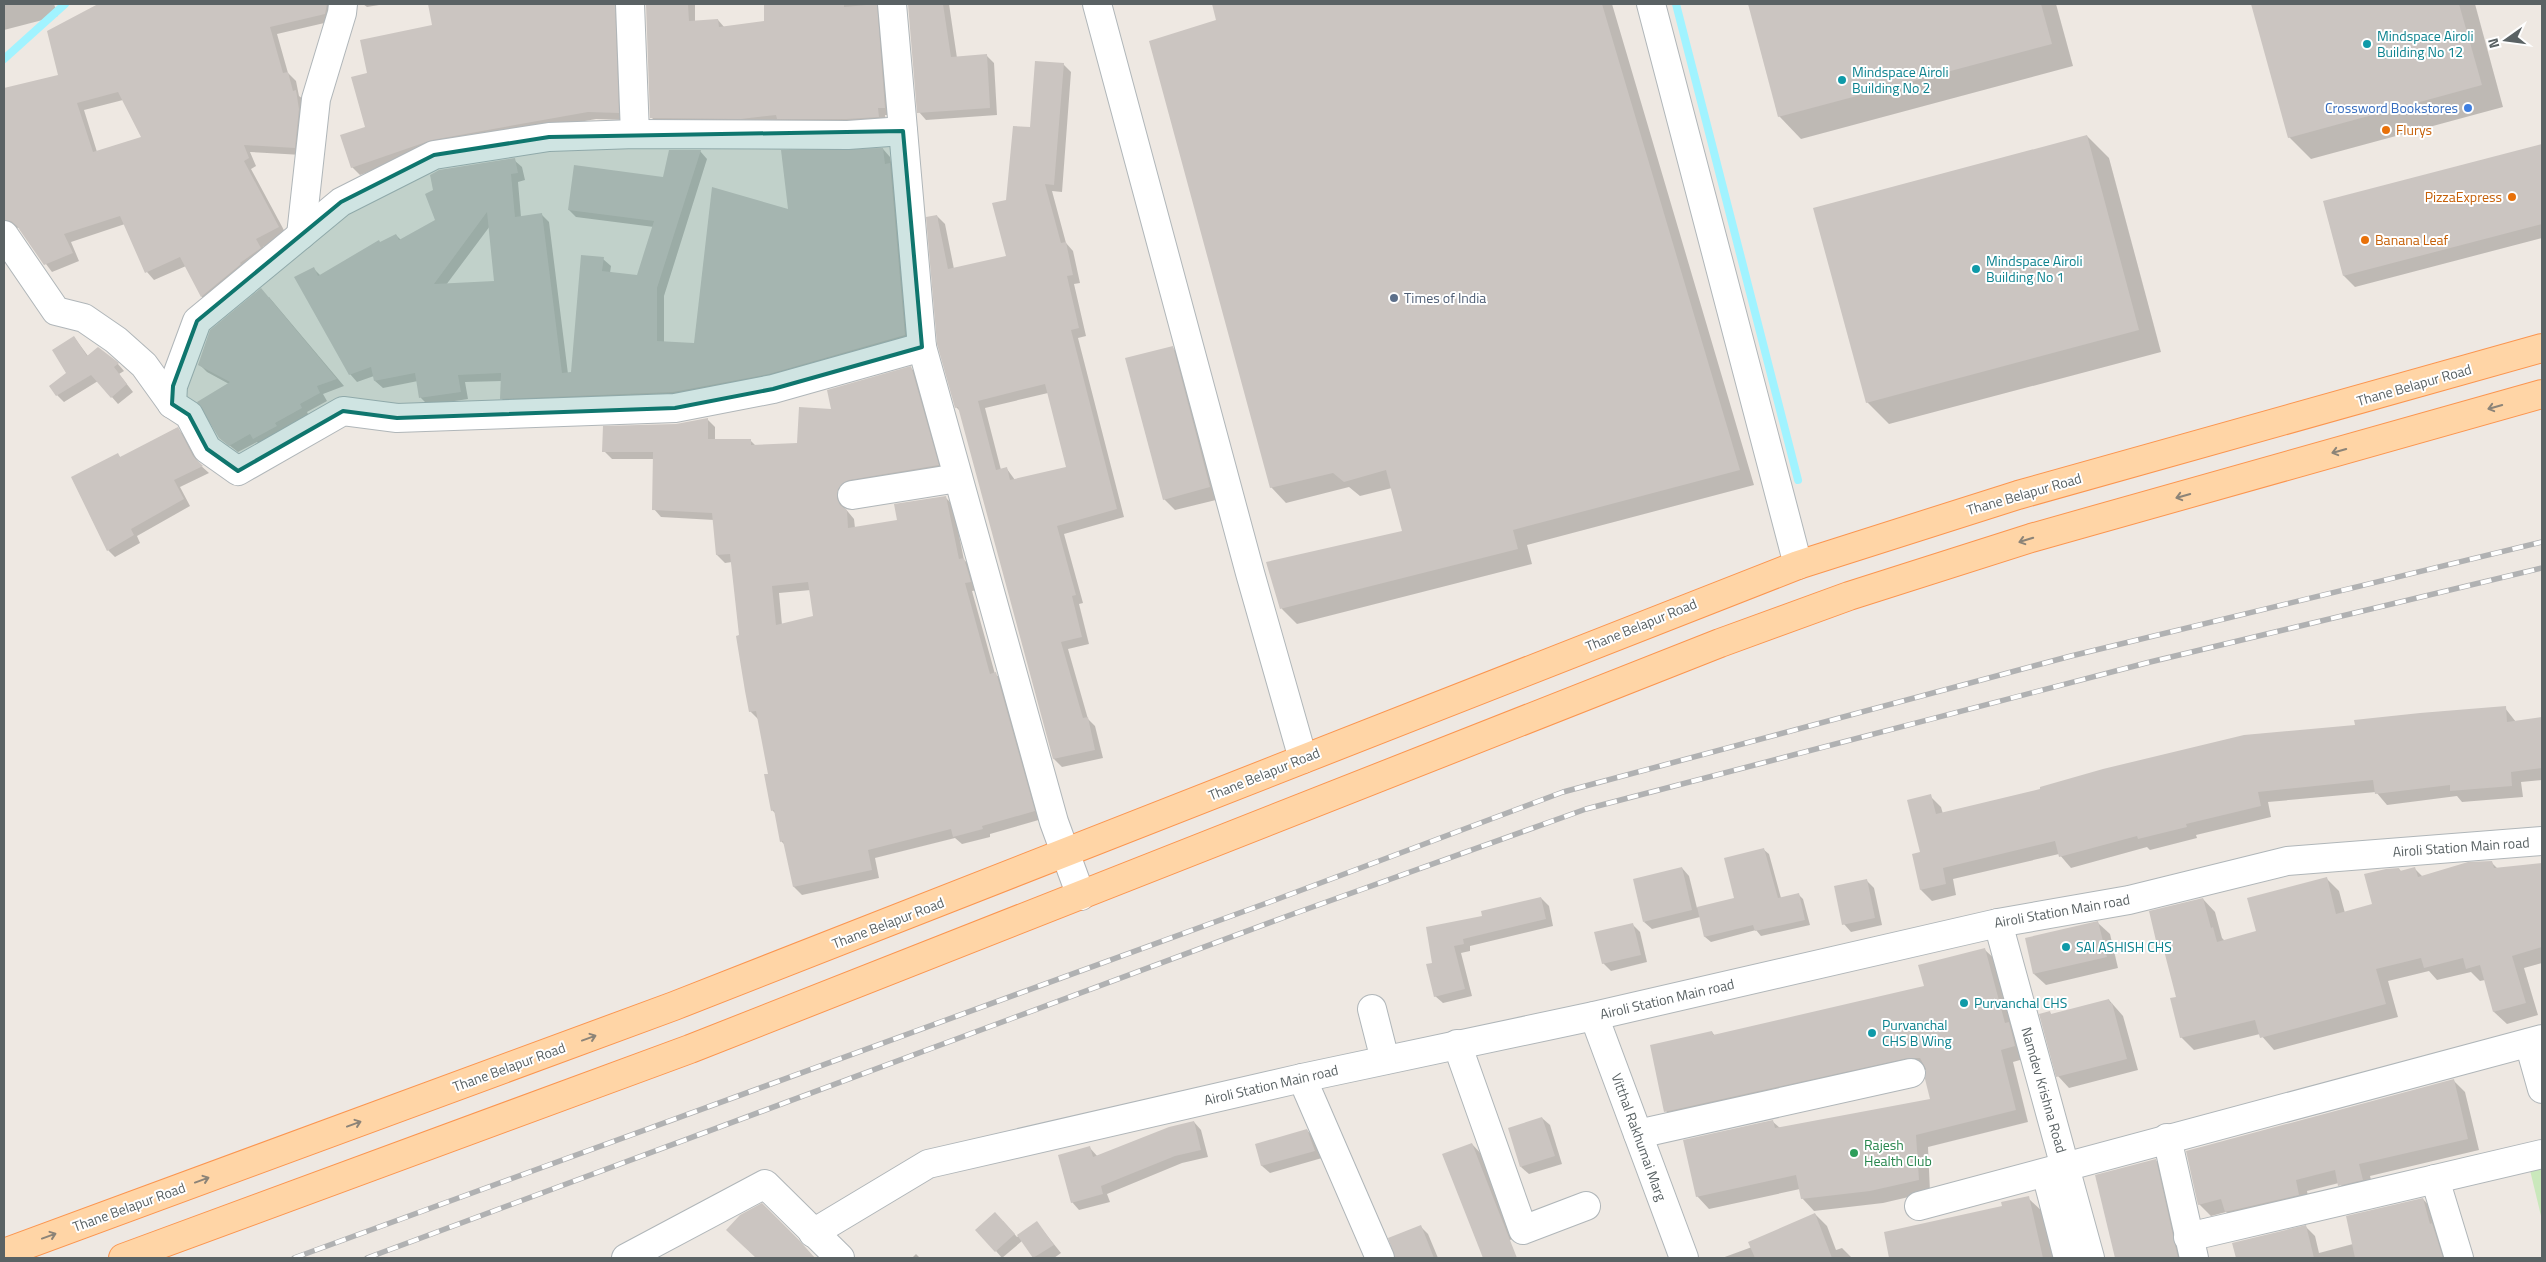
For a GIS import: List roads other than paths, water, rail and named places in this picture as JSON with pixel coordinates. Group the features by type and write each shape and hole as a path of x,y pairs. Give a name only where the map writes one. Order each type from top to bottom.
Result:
{"main road":[{"name":"Thane Belapur Road","path":"4,1253 674,1006 1798,565 2018,495 2542,348"},
{"path":"123,1258 690,1049 1720,643 1848,596 2031,538 2542,394"}],"street":[{"path":"301,234 316,99 343,4"},
{"path":"630,4 634,134"},
{"path":"892,4 922,347 1064,854 1081,896"},
{"path":"1097,4 1250,572 1303,759"},
{"path":"1651,4 1798,565"},
{"path":"172,404 173,386 197,321 341,202 434,155 549,137 634,134 848,135 904,131"},
{"path":"4,235 56,311 84,318 116,340 144,365 172,404 189,415 207,449 238,471 343,411 397,418 675,408 773,389 922,347"},
{"path":"852,495 958,478"},
{"name":"Airoli Station Main road","path":"813,1233 928,1164 1302,1078 1594,1016 1998,923 2129,900 2287,861 2542,841"},
{"name":"Namdev Krishna Road","path":"1998,923 2056,1170 2090,1258"},
{"path":"1372,1009 1385,1060"},
{"name":"Vitthal Rakhumai Marg","path":"1594,1016 1684,1258"},
{"path":"1919,1206 2056,1170 2167,1138 2536,1041 2542,1089"},
{"path":"1457,1044 1523,1230 1586,1206"},
{"path":"1638,1134 1911,1073"},
{"path":"1302,1078 1380,1258"},
{"path":"2167,1138 2191,1248 2435,1179 2542,1154"},
{"path":"2056,1170 2068,1258"},
{"path":"2435,1179 2459,1258"},
{"path":"626,1258 765,1184 840,1258"}],"waterway":[{"path":"4,59 65,4"},
{"path":"1676,4 1798,480"}],"railway":[{"path":"294,1258 1275,900 1563,792 2071,656 2542,542"},
{"path":"367,1258 1293,914 1586,809 2150,662 2542,568"}],"place":[{"name":"Mindspace Airoli Building No 12","path":"2367,44"},
{"name":"Mindspace Airoli Building No 2","path":"1842,80"},
{"name":"Crossword Bookstores","path":"2468,108"},
{"name":"Flurys","path":"2386,130"},
{"name":"PizzaExpress","path":"2512,197"},
{"name":"Banana Leaf","path":"2365,240"},
{"name":"Mindspace Airoli Building No 1","path":"1976,269"},
{"name":"Times of India","path":"1394,298"},
{"name":"SAI ASHISH CHS","path":"2066,947"},
{"name":"Purvanchal CHS","path":"1964,1003"},
{"name":"Purvanchal CHS B Wing","path":"1872,1033"},
{"name":"Rajesh Health Club","path":"1854,1153"}]}
